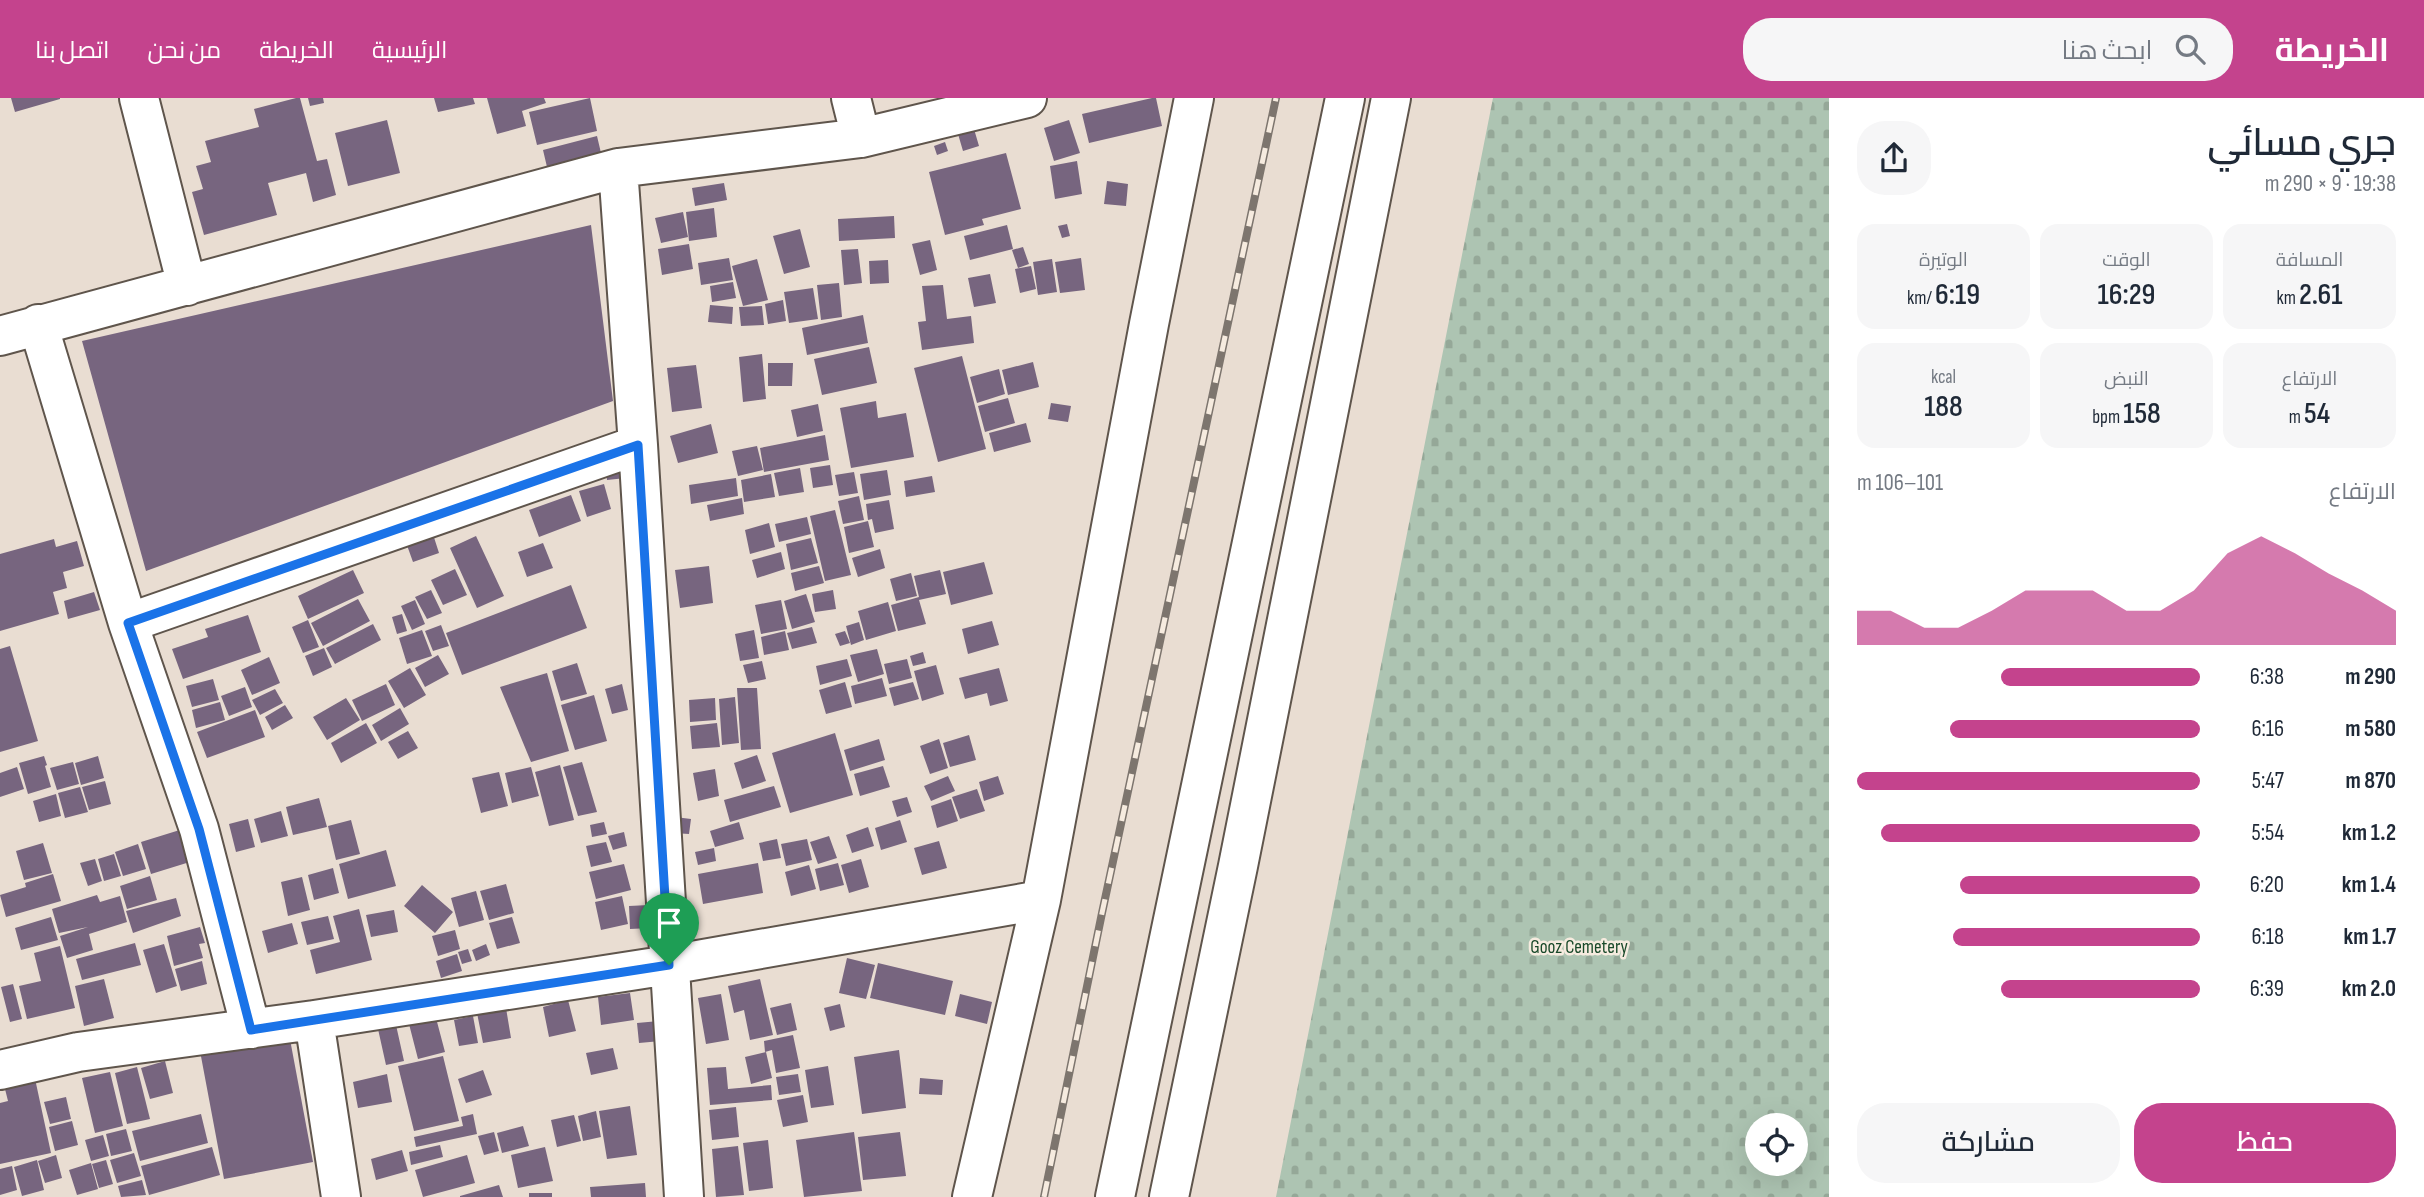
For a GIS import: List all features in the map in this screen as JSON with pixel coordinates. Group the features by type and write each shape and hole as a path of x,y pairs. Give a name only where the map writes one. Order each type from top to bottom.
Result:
{"street":[{"path":"139,98 187,286"},
{"path":"851,98 861,138"},
{"path":"0,335 618,168 861,138 1027,98"},
{"path":"972,1197 1041,900 1144,351 1195,98"},
{"path":"1115,1197 1345,98"},
{"path":"1169,1197 1391,98"},
{"path":"618,168 638,445 684,1197"},
{"path":"38,324 128,623 199,829 251,1030"},
{"path":"128,623 638,445"},
{"path":"0,1070 78,1052 251,1030 669,965 1041,900"},
{"path":"314,1020 341,1197"}],"green space":[{"name":"Gooz Cemetery","path":"1493,98 1829,98 1829,1197 1276,1197"}],"building":[{"path":"11,98 60,98 60,99 15,112"},
{"path":"300,98 317,161 327,159 336,195 313,202 306,173 268,183 277,215 204,235 192,192 203,189 196,166 211,162 205,141 259,127 254,109"},
{"path":"308,98 323,98 324,103 310,106"},
{"path":"434,98 473,98 475,104 438,112"},
{"path":"487,98 544,98 546,103 522,111 526,126 497,134"},
{"path":"590,98 597,131 537,145 529,112"},
{"path":"1156,98 1162,126 1089,143 1082,114"},
{"path":"387,120 400,173 348,186 335,133"},
{"path":"1069,120 1080,153 1054,161 1044,128"},
{"path":"974,129 979,146 963,151 958,134"},
{"path":"597,136 601,153 547,167 543,150"},
{"path":"945,142 948,151 937,155 934,146"},
{"path":"1006,153 1021,209 982,219 984,225 945,235 929,172"},
{"path":"1077,161 1082,194 1055,199 1050,166"},
{"path":"1107,181 1128,184 1126,206 1104,204"},
{"path":"724,183 727,200 695,206 692,188"},
{"path":"714,208 717,237 689,241 686,212"},
{"path":"683,212 688,237 661,243 655,218"},
{"path":"894,216 895,238 839,241 838,219"},
{"path":"1067,224 1070,236 1062,238 1058,226"},
{"path":"591,225 613,401 146,571 82,341"},
{"path":"1007,225 1013,249 970,260 964,236"},
{"path":"800,229 810,267 784,274 773,236"},
{"path":"930,240 937,270 920,275 912,244"},
{"path":"689,244 693,269 662,275 658,249"},
{"path":"1023,247 1029,264 1018,268 1012,250"},
{"path":"858,249 862,283 844,285 841,250"},
{"path":"729,258 733,280 701,285 698,263"},
{"path":"1081,258 1085,290 1060,293 1055,262"},
{"path":"757,259 768,300 743,306 732,266"},
{"path":"1052,259 1057,292 1038,295 1033,262"},
{"path":"888,260 889,283 870,284 869,261"},
{"path":"1031,266 1036,289 1020,293 1015,269"},
{"path":"990,274 996,303 974,307 968,278"},
{"path":"733,282 736,298 712,302 710,286"},
{"path":"839,283 842,317 821,320 817,285"},
{"path":"943,285 947,319 971,316 974,343 922,350 918,322 926,321 922,286"},
{"path":"813,288 818,319 789,323 784,292"},
{"path":"783,300 786,321 768,324 765,304"},
{"path":"710,305 733,307 732,324 708,322"},
{"path":"762,306 764,325 741,326 739,307"},
{"path":"863,315 868,343 807,355 802,328"},
{"path":"869,347 877,383 822,395 814,359"},
{"path":"762,354 766,399 743,402 739,357"},
{"path":"962,356 986,449 938,462 914,368"},
{"path":"1033,362 1039,387 1008,395 1002,370"},
{"path":"768,363 793,363 792,386 768,386"},
{"path":"696,365 702,408 672,412 667,368"},
{"path":"999,369 1005,394 977,403 970,377"},
{"path":"1008,398 1015,423 985,432 978,406"},
{"path":"876,401 878,418 906,413 914,457 851,468 840,408"},
{"path":"1051,403 1071,406 1068,422 1048,419"},
{"path":"818,404 823,431 797,437 791,410"},
{"path":"1026,423 1031,442 994,452 989,433"},
{"path":"711,424 718,453 678,463 670,436"},
{"path":"825,435 829,460 764,472 760,448"},
{"path":"757,446 763,470 738,476 732,451"},
{"path":"830,465 833,485 813,488 810,468"},
{"path":"626,467 626,478 607,480 606,470"},
{"path":"800,468 804,492 779,496 774,473"},
{"path":"887,470 891,495 864,500 860,474"},
{"path":"854,472 858,493 839,496 835,475"},
{"path":"771,474 775,497 744,502 741,480"},
{"path":"932,476 935,492 906,497 904,481"},
{"path":"736,478 738,496 691,504 689,485"},
{"path":"604,484 611,509 587,517 579,491"},
{"path":"571,495 581,521 539,537 529,510"},
{"path":"859,496 864,520 843,524 838,501"},
{"path":"742,498 744,514 710,521 707,505"},
{"path":"889,500 894,529 875,533 872,519 868,520 866,504"},
{"path":"835,510 851,575 825,581 810,516"},
{"path":"807,517 811,534 779,542 775,524"},
{"path":"868,521 874,547 849,553 844,527"},
{"path":"769,523 775,547 750,554 745,530"},
{"path":"431,528 439,553 413,562 404,537"},
{"path":"476,536 504,596 477,608 450,548"},
{"path":"811,538 818,563 791,570 786,544"},
{"path":"54,539 56,547 77,541 84,566 63,572 67,588 53,592 59,614 0,631 0,554"},
{"path":"543,543 553,568 527,577 518,552"},
{"path":"880,549 885,568 858,577 852,558"},
{"path":"781,552 785,569 757,578 752,560"},
{"path":"984,562 993,594 951,605 943,572"},
{"path":"709,566 713,603 680,608 675,570"},
{"path":"819,566 824,583 795,591 791,573"},
{"path":"455,569 467,595 443,605 431,580"},
{"path":"353,570 364,593 308,619 298,596"},
{"path":"940,570 946,594 919,600 926,624 898,631 891,605 919,597 914,576"},
{"path":"911,573 917,596 896,601 890,579"},
{"path":"571,585 587,628 462,675 446,633"},
{"path":"431,590 442,613 427,619 415,597"},
{"path":"833,590 836,609 815,612 812,594"},
{"path":"94,592 100,610 68,619 64,601"},
{"path":"806,594 815,622 792,629 784,601"},
{"path":"358,599 370,621 323,646 311,623"},
{"path":"415,600 425,624 412,630 401,606"},
{"path":"781,600 787,629 761,634 755,605"},
{"path":"888,602 896,631 866,640 858,611"},
{"path":"402,614 407,631 397,634 392,617"},
{"path":"248,615 261,652 183,679 172,649 208,637 205,629"},
{"path":"308,620 319,647 303,653 292,627"},
{"path":"992,621 999,645 968,654 962,629"},
{"path":"859,622 864,640 851,645 846,626"},
{"path":"373,624 381,640 335,664 326,648"},
{"path":"441,625 449,646 433,651 425,631"},
{"path":"812,627 817,643 792,649 787,633"},
{"path":"422,630 432,656 407,664 399,638"},
{"path":"754,630 759,658 740,661 735,634"},
{"path":"785,631 789,650 764,655 761,637"},
{"path":"845,631 850,643 840,646 835,634"},
{"path":"10,646 38,741 0,752 0,649"},
{"path":"324,648 332,667 313,676 305,656"},
{"path":"877,649 884,674 858,682 850,655"},
{"path":"923,652 926,663 913,666 910,656"},
{"path":"438,655 449,674 425,687 415,668"},
{"path":"269,657 280,683 252,695 241,670"},
{"path":"847,659 852,676 820,685 816,666"},
{"path":"907,659 912,678 889,684 884,664"},
{"path":"762,661 766,679 748,683 743,665"},
{"path":"577,663 587,694 561,701 552,671"},
{"path":"936,665 944,694 922,701 914,671"},
{"path":"410,668 426,695 404,708 388,681"},
{"path":"999,668 1008,701 990,706 987,693 965,699 959,678"},
{"path":"547,673 569,751 531,762 500,687"},
{"path":"882,678 887,696 855,704 851,686"},
{"path":"213,679 219,700 192,707 186,686"},
{"path":"845,682 852,707 826,714 819,690"},
{"path":"913,682 919,699 894,706 889,688"},
{"path":"386,684 395,705 362,721 352,700"},
{"path":"622,684 628,710 612,714 605,689"},
{"path":"245,687 252,707 229,716 221,696"},
{"path":"737,688 757,688 761,749 741,750"},
{"path":"275,689 283,703 260,715 252,700"},
{"path":"594,695 607,741 575,750 561,705"},
{"path":"735,697 739,743 722,745 719,699"},
{"path":"346,698 360,720 327,740 313,717"},
{"path":"715,698 716,720 690,722 689,700"},
{"path":"220,702 225,720 196,728 192,710"},
{"path":"285,705 293,718 272,730 265,717"},
{"path":"400,708 409,724 381,741 372,725"},
{"path":"255,710 265,737 207,758 197,732"},
{"path":"366,723 377,743 341,763 331,743"},
{"path":"717,723 720,747 692,749 690,726"},
{"path":"408,731 418,748 398,759 388,742"},
{"path":"835,733 853,795 790,813 772,753"},
{"path":"969,735 976,760 950,767 943,743"},
{"path":"879,739 885,760 850,771 844,750"},
{"path":"939,739 948,768 930,774 920,746"},
{"path":"757,755 766,781 742,789 734,763"},
{"path":"44,756 51,787 28,794 19,763"},
{"path":"98,756 104,778 81,785 75,763"},
{"path":"73,762 79,784 57,790 50,768"},
{"path":"582,762 597,812 578,816 563,767"},
{"path":"560,765 574,820 549,826 535,772"},
{"path":"883,766 890,787 860,796 854,774"},
{"path":"17,767 24,789 0,797 0,773"},
{"path":"531,767 539,796 512,803 505,773"},
{"path":"715,769 719,796 698,801 693,773"},
{"path":"499,772 508,806 481,813 472,778"},
{"path":"948,776 955,791 931,801 924,786"},
{"path":"998,776 1004,794 984,801 979,782"},
{"path":"105,781 111,804 89,810 82,787"},
{"path":"774,786 781,807 730,822 724,800"},
{"path":"80,787 88,812 65,818 58,793"},
{"path":"977,789 985,811 960,819 952,797"},
{"path":"56,794 61,816 39,822 33,801"},
{"path":"907,797 912,812 897,817 892,801"},
{"path":"319,798 327,827 293,835 286,807"},
{"path":"951,799 958,821 937,828 931,806"},
{"path":"281,811 288,836 261,843 254,819"},
{"path":"675,817 691,819 689,834 673,833"},
{"path":"248,819 255,847 236,852 229,824"},
{"path":"351,820 360,854 336,860 328,826"},
{"path":"900,820 907,842 881,850 875,828"},
{"path":"604,822 607,834 592,837 590,825"},
{"path":"739,822 744,839 715,847 710,831"},
{"path":"868,827 874,846 852,853 846,835"},
{"path":"183,829 193,861 151,874 141,842"},
{"path":"624,832 627,846 613,850 608,836"},
{"path":"829,836 837,858 818,864 810,842"},
{"path":"777,839 781,858 763,861 759,843"},
{"path":"807,839 812,860 786,866 781,844"},
{"path":"939,841 947,868 922,875 914,848"},
{"path":"606,842 612,862 591,867 586,846"},
{"path":"43,843 52,873 24,880 16,851"},
{"path":"138,844 146,869 123,876 115,852"},
{"path":"714,848 716,861 698,865 695,852"},
{"path":"386,850 396,886 348,899 339,864"},
{"path":"114,854 121,876 104,881 98,859"},
{"path":"95,859 102,881 88,886 80,863"},
{"path":"861,859 869,887 849,893 841,865"},
{"path":"758,863 763,893 703,904 698,874"},
{"path":"838,863 844,885 820,891 815,869"},
{"path":"624,864 631,890 596,899 589,872"},
{"path":"809,865 816,889 791,896 785,872"},
{"path":"333,868 339,893 314,900 308,875"},
{"path":"53,874 61,901 6,917 0,895 26,887 25,883"},
{"path":"150,876 157,900 127,909 120,886"},
{"path":"302,877 310,910 288,916 281,882"},
{"path":"506,884 514,913 489,920 480,891"},
{"path":"422,885 453,912 435,933 404,906"},
{"path":"476,891 484,920 459,927 451,898"},
{"path":"97,895 100,902 120,896 127,922 89,934 93,950 67,958 60,936 88,927 59,933 52,909"},
{"path":"622,896 628,924 601,930 595,902"},
{"path":"176,898 181,916 133,933 126,911"},
{"path":"649,905 650,928 630,929 629,906"},
{"path":"359,909 372,960 316,974 310,950 340,942 333,916"},
{"path":"394,910 398,932 371,937 366,915"},
{"path":"328,916 334,939 307,945 301,922"},
{"path":"51,917 58,940 21,950 15,928"},
{"path":"512,917 520,943 497,949 489,923"},
{"path":"292,923 298,944 268,953 262,931"},
{"path":"200,927 205,943 199,944 203,958 174,966 167,936"},
{"path":"455,930 460,949 438,956 432,936"},
{"path":"135,943 141,965 82,980 76,959"},
{"path":"164,944 177,986 156,993 143,950"},
{"path":"486,944 490,955 476,961 472,950"},
{"path":"60,946 75,1008 27,1019 19,986 41,981 34,953"},
{"path":"468,949 472,961 462,964 458,952"},
{"path":"457,954 462,971 441,978 436,961"},
{"path":"847,958 875,965 866,999 839,993"},
{"path":"202,961 207,984 181,991 175,969"},
{"path":"878,963 953,981 945,1015 870,998"},
{"path":"104,979 114,1018 84,1026 75,986"},
{"path":"760,979 773,1035 750,1040 744,1010 734,1013 728,986"},
{"path":"13,984 22,1019 10,1022 1,987"},
{"path":"630,993 634,1020 601,1025 598,997"},
{"path":"721,994 729,1040 706,1044 698,998"},
{"path":"960,994 992,1002 987,1024 955,1016"},
{"path":"568,1000 576,1031 549,1037 543,1007"},
{"path":"791,1003 797,1030 777,1035 770,1008"},
{"path":"840,1004 845,1027 830,1031 824,1008"},
{"path":"506,1008 511,1038 483,1043 477,1013"},
{"path":"473,1016 478,1043 459,1046 454,1020"},
{"path":"436,1018 445,1052 418,1059 409,1024"},
{"path":"659,1021 661,1041 639,1043 637,1023"},
{"path":"396,1025 404,1061 386,1065 378,1029"},
{"path":"289,1034 313,1162 224,1179 200,1051"},
{"path":"793,1035 800,1068 776,1073 772,1050 765,1052 764,1041"},
{"path":"613,1048 618,1069 591,1075 586,1053"},
{"path":"899,1050 906,1108 862,1114 854,1057"},
{"path":"766,1052 772,1078 751,1084 745,1057"},
{"path":"443,1056 459,1121 414,1131 398,1066"},
{"path":"165,1061 173,1093 150,1099 141,1068"},
{"path":"828,1066 834,1105 811,1108 805,1070"},
{"path":"137,1067 150,1119 127,1124 115,1073"},
{"path":"726,1067 728,1089 771,1085 772,1100 710,1105 707,1068"},
{"path":"483,1070 492,1095 466,1103 458,1079"},
{"path":"110,1072 123,1126 95,1133 82,1078"},
{"path":"34,1074 51,1153 0,1164 0,1103 8,1101 3,1081"},
{"path":"387,1074 392,1102 358,1108 353,1082"},
{"path":"798,1074 801,1092 779,1095 776,1077"},
{"path":"920,1078 943,1080 942,1095 919,1094"},
{"path":"803,1095 808,1122 783,1127 777,1100"},
{"path":"66,1097 71,1119 50,1124 44,1102"},
{"path":"630,1106 637,1155 607,1159 599,1111"},
{"path":"736,1107 739,1137 712,1140 709,1110"},
{"path":"596,1111 601,1137 583,1141 578,1116"},
{"path":"201,1114 208,1143 140,1161 132,1131"},
{"path":"473,1114 477,1134 416,1147 414,1137 463,1126 461,1117"},
{"path":"574,1115 581,1141 557,1147 551,1120"},
{"path":"72,1121 78,1145 55,1151 49,1127"},
{"path":"523,1126 529,1146 502,1153 497,1133"},
{"path":"126,1129 132,1151 111,1156 106,1134"},
{"path":"494,1132 499,1151 484,1155 478,1136"},
{"path":"854,1132 862,1191 804,1197 796,1140"},
{"path":"900,1132 906,1176 863,1180 858,1137"},
{"path":"103,1135 109,1156 91,1161 85,1140"},
{"path":"768,1140 773,1188 749,1191 743,1143"},
{"path":"440,1145 443,1157 411,1165 409,1152"},
{"path":"738,1146 744,1195 716,1197 712,1149"},
{"path":"212,1147 220,1175 149,1195 141,1166"},
{"path":"545,1147 553,1181 518,1188 511,1155"},
{"path":"402,1150 408,1171 376,1180 371,1159"},
{"path":"134,1153 141,1176 117,1183 110,1160"},
{"path":"56,1155 62,1178 45,1183 38,1161"},
{"path":"467,1155 475,1183 423,1197 415,1170"},
{"path":"37,1160 44,1190 22,1196 14,1167"},
{"path":"106,1160 113,1184 99,1188 92,1164"},
{"path":"91,1163 98,1189 77,1195 69,1170"},
{"path":"12,1166 17,1190 0,1195 0,1169"},
{"path":"142,1180 146,1195 121,1197 118,1186"},
{"path":"645,1183 646,1197 591,1197 590,1187"},
{"path":"499,1185 503,1197 460,1197 460,1196"},
{"path":"529,1193 552,1193 552,1197 529,1197"}],"railway":[{"path":"1044,1197 1276,98"}],"route":[{"path":"638,445 669,965 251,1030 199,829 128,623 638,445"}]}
